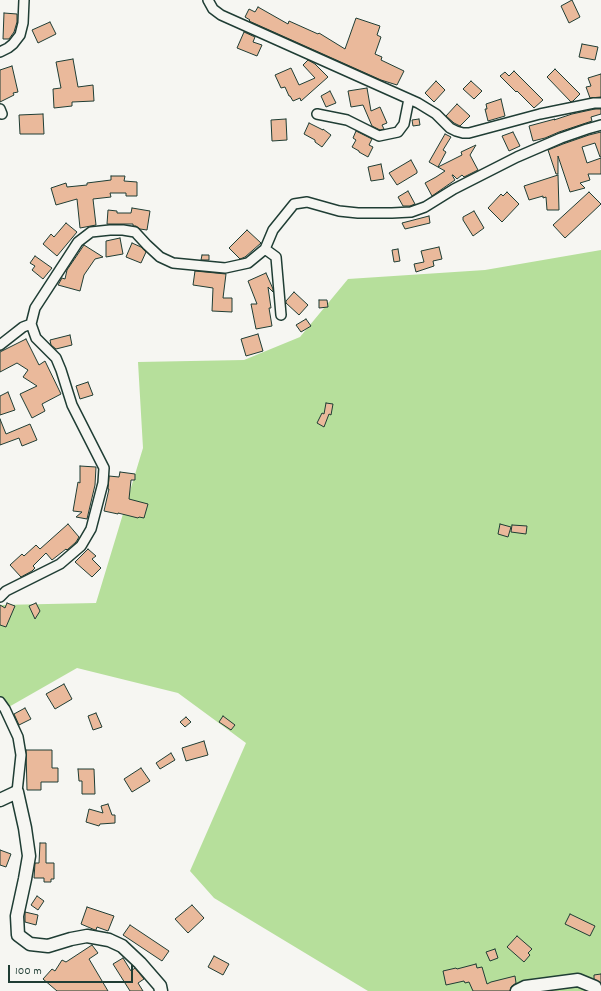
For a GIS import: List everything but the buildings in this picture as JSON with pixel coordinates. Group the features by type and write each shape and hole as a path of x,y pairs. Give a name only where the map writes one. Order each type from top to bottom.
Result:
{"street":[{"path":"0,52 13,44 20,34 23,23 24,0"},
{"path":"208,0 213,9 221,15 418,103 436,114 450,128 462,133 469,133 540,114 594,103 601,104"},
{"path":"317,114 347,120 379,136 398,132 404,124 409,99"},
{"path":"0,597 6,591 60,564 81,546 91,529 103,483 104,468 72,405 56,358 36,338 31,324 35,308 78,242 91,232 123,230 135,232 160,257 173,263 225,268 248,263 266,249 273,230 294,204 307,202 339,211 358,213 411,212 425,208 454,189 517,157 587,128 601,125"},
{"path":"266,249 276,256 281,315"},
{"path":"0,345 31,324"},
{"path":"0,702 5,709 18,737 21,755 17,792 25,828 29,856 17,916 18,935 30,944 48,946 87,936 109,940 122,946 140,963 160,986 161,991"},
{"path":"0,800 17,792"},
{"path":"517,991 526,987 578,980 595,987 596,991"}],"green space":[{"path":"601,250 601,991 368,991 214,898 190,871 246,743 178,693 77,668 0,712 0,605 96,603 143,448 138,362 244,360 300,337 348,279 485,270"}]}
